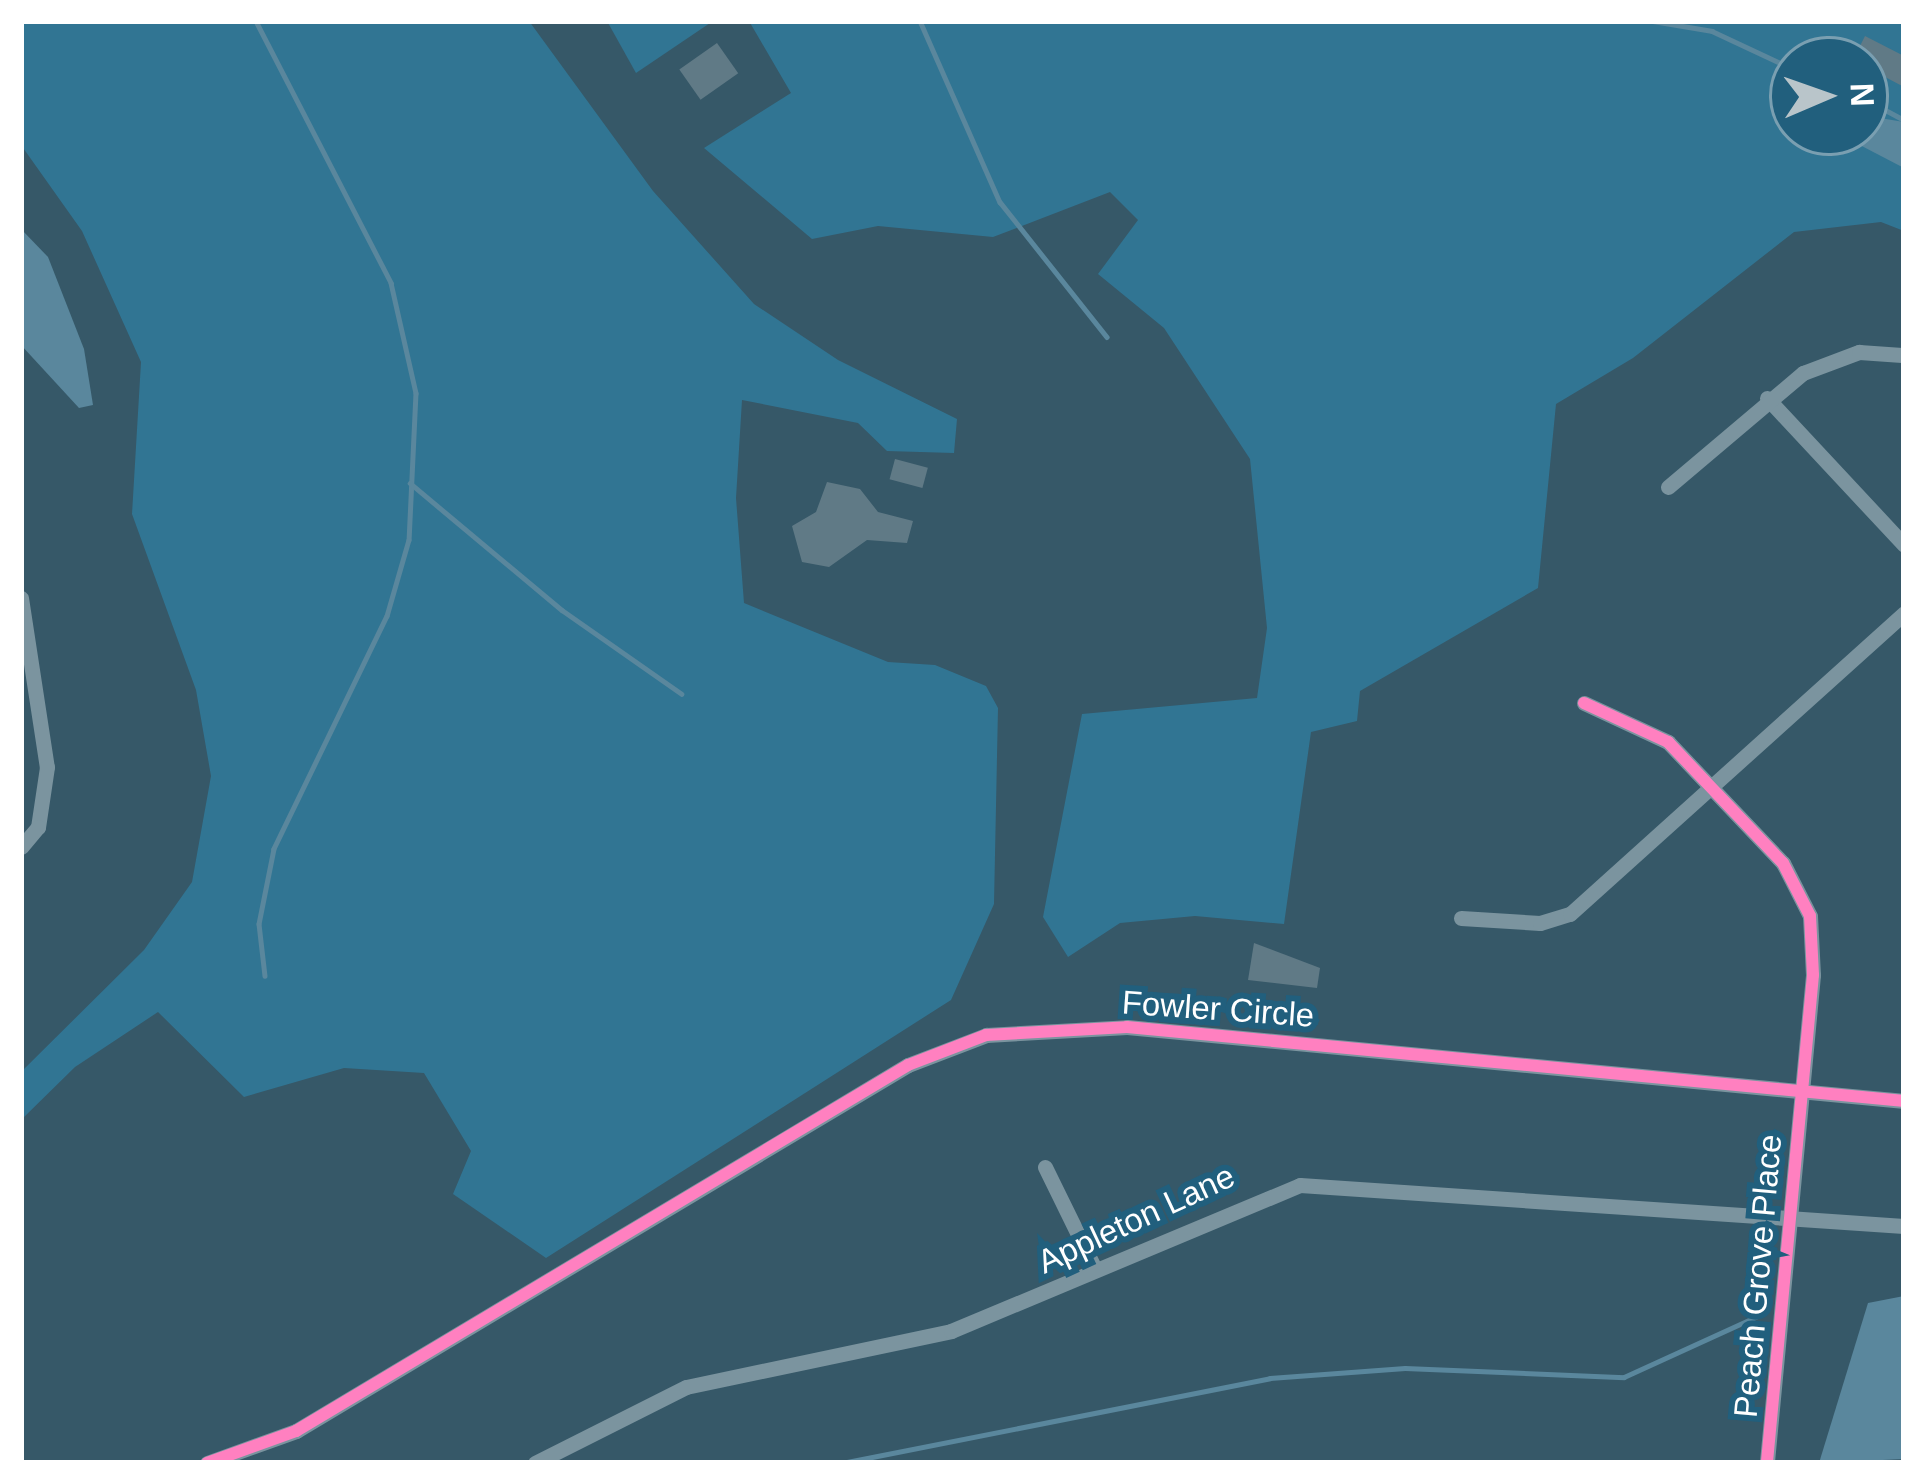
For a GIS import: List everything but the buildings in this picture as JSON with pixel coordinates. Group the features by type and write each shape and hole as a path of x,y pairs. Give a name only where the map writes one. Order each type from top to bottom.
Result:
{"street":[{"path":"1667,487 1767,398 1841,356 1902,355"},
{"path":"1767,398 1904,545"},
{"path":"21,598 47,767 42,814 21,848"},
{"path":"1461,918 1540,923 1570,914 1904,613"},
{"name":"Peach Grove Place","path":"1585,704 1644,724 1714,788 1783,863 1810,916 1802,1093 1767,1463"},
{"name":"Fowler Circle","path":"207,1463 227,1460 296,1431 908,1065 986,1035 1127,1027 1904,1101"},
{"path":"1046,1167 1095,1269"},
{"name":"Appleton Lane","path":"535,1463 686,1387 951,1331 1300,1185 1904,1226"}],"shaded area":[{"path":"21,21 529,21 653,191 754,304 838,360 957,419 954,453 887,451 858,423 742,400 736,498 744,603 888,662 935,665 986,686 998,708 994,904 951,1000 546,1258 453,1194 471,1151 424,1073 344,1068 244,1097 158,1012 75,1067 21,1120 21,1072 144,950 192,882 211,776 196,690 132,514 141,362 82,231 21,145"},
{"path":"607,21 713,21 636,73"},
{"path":"749,21 1904,21 1904,231 1881,222 1794,232 1633,358 1556,404 1538,588 1360,691 1357,721 1311,732 1284,924 1195,916 1120,923 1068,957 1043,917 1082,714 1257,698 1267,628 1250,459 1164,328 1098,274 1138,220 1110,192 993,237 878,226 812,239 704,148 791,93"},
{"path":"1889,120 1904,122 1904,168 1881,156 1889,156"},
{"path":"21,229 48,257 84,349 93,405 79,408 21,345"},
{"path":"1904,1296 1904,1459 1819,1463 1868,1303"}],"waterway":[{"path":"256,21 391,283 416,393 409,540 387,616 274,849 259,924 265,976"},
{"path":"920,21 1000,202 1107,337"},
{"path":"1653,21 1712,31 1769,58"},
{"path":"1889,112 1904,120"},
{"path":"410,483 562,610 682,694"},
{"path":"842,1463 1270,1378 1405,1368 1624,1377 1758,1316"}],"cycle path":[{"path":"1584,703 1668,742 1783,863 1810,916 1813,975 1767,1463"},
{"path":"207,1463 296,1431 908,1065 986,1035 1127,1027 1904,1101"}]}
